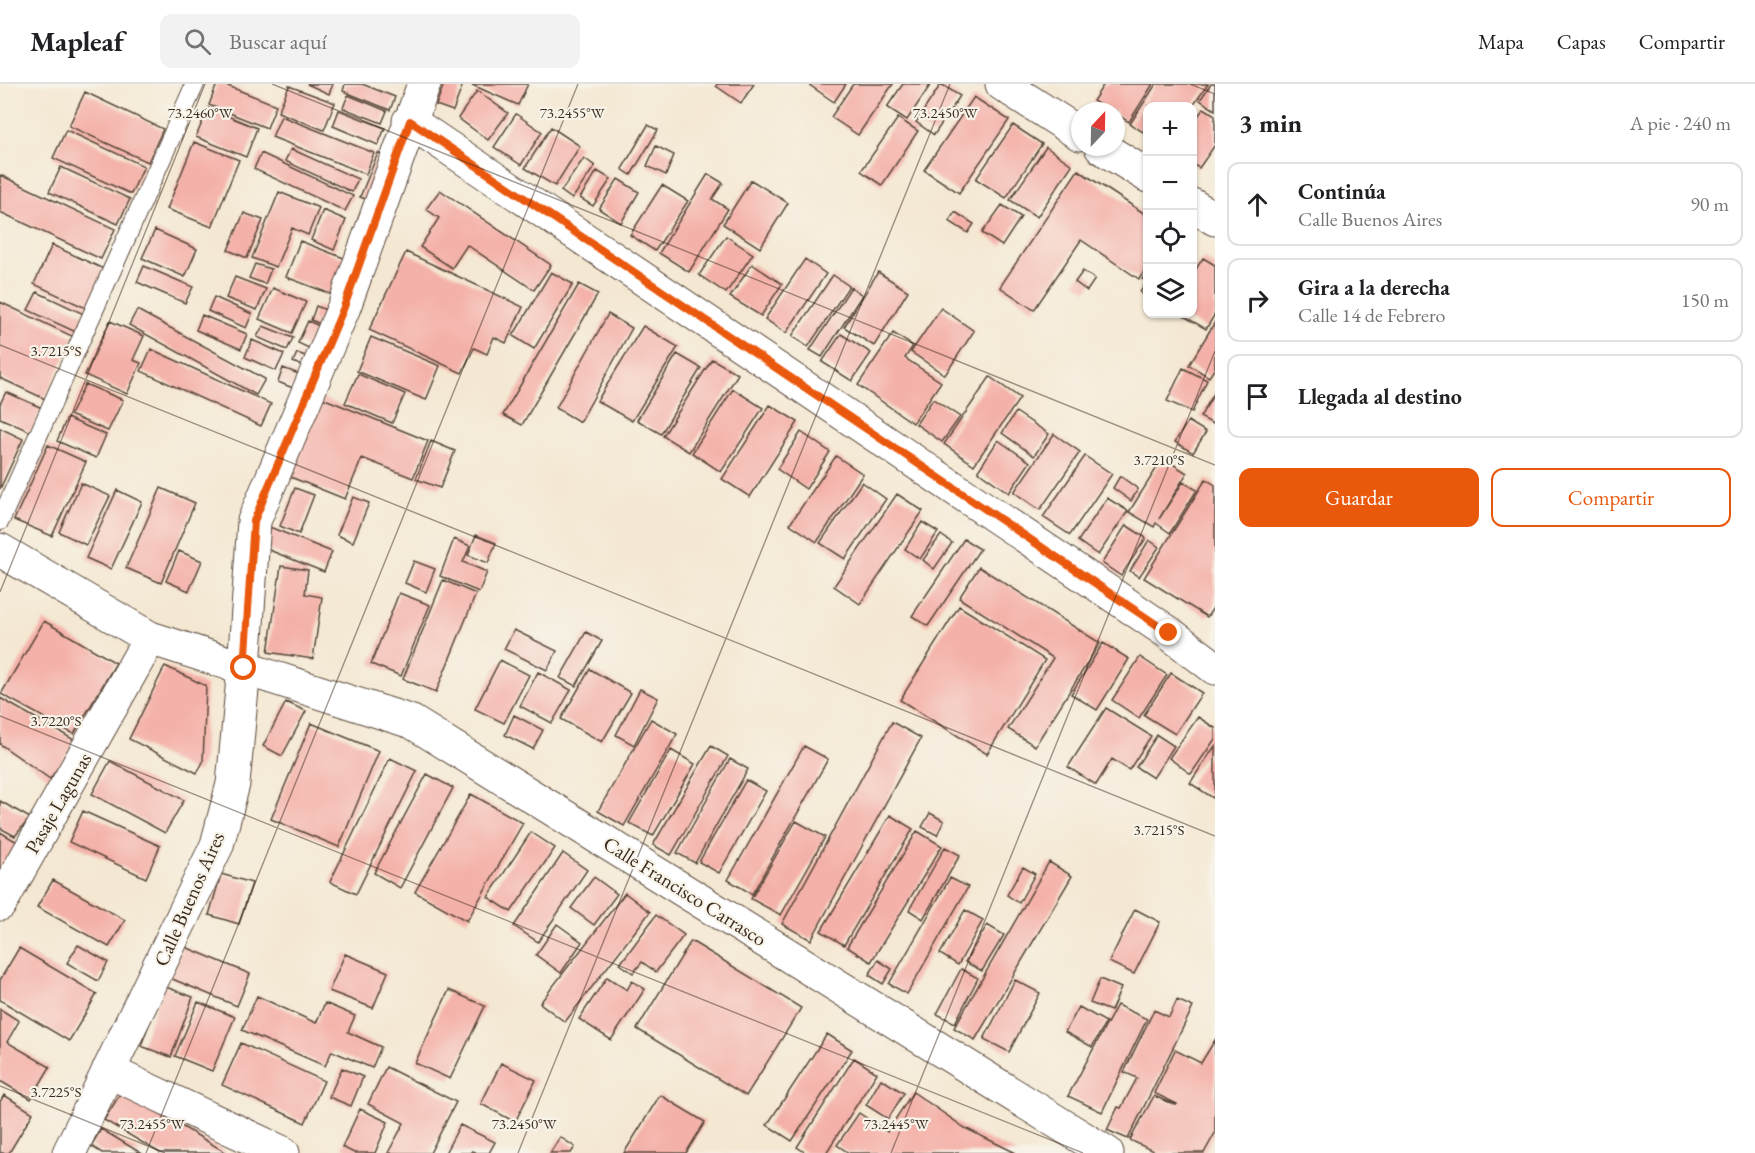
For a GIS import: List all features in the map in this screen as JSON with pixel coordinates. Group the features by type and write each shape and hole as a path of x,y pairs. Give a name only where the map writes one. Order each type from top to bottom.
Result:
{"street":[{"name":"Calle Buenos Aires","path":"69,1153 217,845 233,784 254,521 344,307 424,84"},
{"path":"1002,84 1071,128"},
{"path":"410,121 1169,633 1215,668"},
{"path":"1116,156 1143,173"},
{"path":"1197,208 1215,219"},
{"name":"Calle Francisco Carrasco","path":"0,550 150,638 412,722 1107,1153"},
{"name":"Pasaje Lagunas","path":"0,904 150,638"},
{"path":"108,1071 283,1153"}],"lane":[{"path":"0,521 195,84"}],"building":[{"path":"217,84 223,84 276,105 267,128 209,105"},
{"path":"307,84 333,84 329,94"},
{"path":"345,84 362,84 395,97 390,110 343,91"},
{"path":"444,84 463,84 453,111 436,105"},
{"path":"470,84 528,84 518,105"},
{"path":"717,84 754,84 741,103 716,86"},
{"path":"808,84 846,84 834,102"},
{"path":"853,84 893,84 858,135 831,117"},
{"path":"903,84 931,84 907,120 887,107"},
{"path":"941,84 960,96 934,135 916,122"},
{"path":"1104,84 1153,84 1129,122 1125,120 1125,102 1093,101"},
{"path":"1156,84 1208,84 1196,102 1144,102"},
{"path":"1211,84 1215,84 1215,110 1200,100"},
{"path":"289,86 335,103 324,130 278,112"},
{"path":"477,91 508,113 488,140 458,118"},
{"path":"85,92 163,129 148,162 69,126"},
{"path":"348,95 387,111 382,123 343,108"},
{"path":"974,97 1009,120 959,193 924,170"},
{"path":"1143,104 1143,132 1130,124"},
{"path":"208,108 257,128 246,157 196,137"},
{"path":"1204,108 1215,115 1215,145 1199,168 1197,167 1197,117"},
{"path":"339,110 385,128 378,145 333,126"},
{"path":"516,114 542,132 521,165 494,147"},
{"path":"281,116 374,153 366,174 272,137"},
{"path":"898,118 918,131 882,185 861,171"},
{"path":"648,125 658,130 631,175 622,169"},
{"path":"1013,125 1042,144 1006,198 976,179"},
{"path":"551,127 580,146 555,186 525,168"},
{"path":"66,130 144,166 131,194 53,158"},
{"path":"194,142 239,160 212,227 167,209"},
{"path":"656,146 674,155 666,175 647,166"},
{"path":"1046,147 1072,165 1037,217 1010,200"},
{"path":"291,149 358,179 352,192 285,161"},
{"path":"261,153 353,196 345,211 254,169"},
{"path":"378,153 394,159 377,203 360,197"},
{"path":"584,158 595,166 572,199 561,191"},
{"path":"61,167 130,199 118,224 49,192"},
{"path":"1078,170 1143,213 1143,273 1139,279 1081,240 1034,310 1000,287"},
{"path":"597,171 611,179 593,206 580,198"},
{"path":"708,174 723,183 712,199 728,209 689,272 659,253"},
{"path":"0,175 115,229 101,259 0,212"},
{"path":"618,179 639,192 621,223 599,209"},
{"path":"751,180 788,203 760,248 723,224"},
{"path":"662,185 688,201 655,251 630,235"},
{"path":"440,190 551,265 534,290 467,245 452,268 420,247 439,218 426,209"},
{"path":"279,192 319,208 308,235 292,228 276,267 252,258"},
{"path":"1002,205 1021,217 1002,246 982,233"},
{"path":"323,210 346,220 334,250 311,240"},
{"path":"955,212 974,224 968,233 949,221"},
{"path":"244,213 263,220 247,258 228,250"},
{"path":"155,230 197,249 185,277 142,258"},
{"path":"726,236 753,254 726,293 699,275"},
{"path":"300,241 349,260 336,296 286,277"},
{"path":"52,245 106,270 88,309 34,284"},
{"path":"406,252 523,307 506,343 494,337 487,354 474,348 462,373 369,330"},
{"path":"1203,258 1215,265 1215,314 1206,329 1187,318 1197,318 1197,267"},
{"path":"805,259 826,274 786,333 765,319"},
{"path":"255,264 271,269 265,284 249,278"},
{"path":"752,264 782,284 761,316 730,297"},
{"path":"144,266 193,287 185,303 137,282"},
{"path":"1083,271 1095,279 1087,291 1075,282"},
{"path":"551,272 573,284 534,349 513,336"},
{"path":"878,272 908,291 874,346 844,327"},
{"path":"833,275 849,286 808,347 792,336"},
{"path":"235,277 266,289 257,310 226,298"},
{"path":"579,284 598,294 522,425 503,415"},
{"path":"851,287 862,295 822,357 810,350"},
{"path":"273,288 306,302 292,333 259,319"},
{"path":"37,292 86,315 78,333 28,310"},
{"path":"214,297 252,314 246,328 208,311"},
{"path":"0,302 74,337 45,399 0,378"},
{"path":"316,306 331,312 325,326 311,320"},
{"path":"941,308 974,331 945,375 911,352"},
{"path":"137,310 265,379 256,395 129,325"},
{"path":"608,314 632,328 580,422 556,408"},
{"path":"202,315 247,334 241,349 196,330"},
{"path":"110,321 144,336 133,360 141,363 127,394 85,375"},
{"path":"308,321 324,328 315,351 298,343"},
{"path":"1215,322 1215,368 1209,377 1189,365"},
{"path":"263,326 293,338 287,350 257,337"},
{"path":"643,326 678,347 632,421 597,401"},
{"path":"893,333 913,346 905,358 941,382 913,423 858,385"},
{"path":"841,334 871,353 852,381 822,362"},
{"path":"371,337 440,366 426,400 357,371"},
{"path":"252,340 284,354 276,371 245,357"},
{"path":"151,349 271,404 261,426 141,371"},
{"path":"297,353 311,358 307,368 293,362"},
{"path":"677,354 701,368 661,434 637,420"},
{"path":"712,359 738,374 689,452 663,436"},
{"path":"283,368 304,376 298,390 278,382"},
{"path":"1183,368 1207,380 1192,412 1167,401"},
{"path":"358,374 405,394 392,423 345,403"},
{"path":"990,377 1020,398 974,465 944,444"},
{"path":"85,384 123,400 108,431 70,415"},
{"path":"733,389 763,408 721,472 692,453"},
{"path":"6,392 42,408 31,432 0,418 0,404"},
{"path":"1215,392 1215,425 1200,417"},
{"path":"320,397 428,441 413,478 362,458 345,499 288,476"},
{"path":"933,399 960,417 942,442 916,424"},
{"path":"770,405 798,422 750,497 722,479"},
{"path":"1016,412 1049,434 1034,456 1002,433"},
{"path":"67,418 106,435 96,458 57,441"},
{"path":"1188,421 1206,432 1193,453 1175,442"},
{"path":"0,428 23,439 0,489"},
{"path":"801,432 830,452 806,489 777,469"},
{"path":"1054,434 1080,452 1040,510 1014,492"},
{"path":"998,440 1030,462 1009,493 978,471"},
{"path":"431,441 455,451 440,488 416,479"},
{"path":"48,445 86,462 52,536 14,520"},
{"path":"836,456 863,474 817,542 790,524"},
{"path":"1085,456 1112,474 1070,535 1043,517"},
{"path":"1163,458 1187,473 1159,519 1183,482 1197,490 1170,533 1156,523 1154,527 1129,512"},
{"path":"1120,476 1138,489 1131,501 1113,488"},
{"path":"1206,479 1215,485 1215,605 1207,617 1144,578"},
{"path":"862,482 886,499 845,559 820,543"},
{"path":"81,483 110,496 86,545 59,532"},
{"path":"161,488 195,503 161,583 126,568"},
{"path":"295,488 314,495 299,534 280,526"},
{"path":"117,490 142,502 111,569 86,558"},
{"path":"897,494 923,511 860,604 834,586"},
{"path":"353,497 369,503 353,542 337,535"},
{"path":"1107,498 1128,511 1098,555 1078,541"},
{"path":"922,522 938,532 920,559 905,549"},
{"path":"1126,525 1146,538 1121,576 1102,563"},
{"path":"267,526 332,552 324,572 259,546"},
{"path":"476,535 496,543 488,563 468,555"},
{"path":"941,535 952,543 934,569 923,560"},
{"path":"454,539 470,546 463,562 487,572 479,592 440,576"},
{"path":"964,539 980,549 928,626 912,616"},
{"path":"1149,540 1159,547 1139,577 1130,571"},
{"path":"179,551 202,561 189,591 166,581"},
{"path":"414,561 435,569 426,592 405,583"},
{"path":"281,566 308,570 305,594 322,597 313,659 268,652"},
{"path":"979,567 1100,643 1035,746 1008,729 1053,658 959,598"},
{"path":"443,580 476,594 436,692 403,679"},
{"path":"399,593 430,605 401,676 371,664"},
{"path":"959,606 1045,660 987,754 900,700"},
{"path":"44,621 116,663 74,734 1,694"},
{"path":"514,630 557,651 547,670 504,649"},
{"path":"586,632 602,641 576,686 560,678"},
{"path":"1103,643 1129,659 1097,710 1071,694"},
{"path":"1140,657 1167,675 1139,718 1112,700"},
{"path":"500,660 529,675 504,723 475,709"},
{"path":"165,666 206,686 203,762 197,773 129,739"},
{"path":"590,669 631,693 602,742 561,719"},
{"path":"538,672 571,690 552,723 520,706"},
{"path":"1171,673 1202,693 1175,734 1144,715"},
{"path":"640,689 658,698 634,745 616,735"},
{"path":"0,698 76,741 50,779 0,744"},
{"path":"286,702 306,711 282,756 263,746"},
{"path":"1106,708 1151,736 1129,770 1112,759 1096,785 1068,767"},
{"path":"514,715 543,730 533,749 505,735"},
{"path":"1198,717 1215,728 1215,739 1191,774 1169,758"},
{"path":"651,719 677,734 624,826 598,811"},
{"path":"892,722 921,738 811,940 782,924"},
{"path":"311,723 379,751 339,847 271,819"},
{"path":"1157,735 1174,746 1153,778 1136,767"},
{"path":"711,746 728,756 671,855 653,845"},
{"path":"804,746 828,759 752,894 728,880"},
{"path":"1215,746 1215,795 1213,798 1190,783"},
{"path":"671,750 695,764 653,836 629,823"},
{"path":"390,758 417,771 356,894 330,882"},
{"path":"730,759 748,769 695,863 677,853"},
{"path":"110,761 184,800 165,833 92,794"},
{"path":"427,774 453,788 400,888 374,873"},
{"path":"746,780 766,791 719,873 699,862"},
{"path":"471,794 523,823 467,921 415,892"},
{"path":"0,801 30,818 15,836 0,828"},
{"path":"83,811 160,846 146,878 69,842"},
{"path":"930,813 944,821 937,835 922,827"},
{"path":"890,815 913,829 844,945 821,931"},
{"path":"796,821 825,837 781,915 751,899"},
{"path":"917,831 942,846 871,962 847,947"},
{"path":"0,832 19,843 3,870 0,868"},
{"path":"531,832 555,848 511,912 488,897"},
{"path":"945,847 960,855 923,919 909,910"},
{"path":"563,853 587,870 538,942 514,926"},
{"path":"1049,862 1072,876 975,1040 954,1028"},
{"path":"1023,867 1035,874 1019,903 1007,895"},
{"path":"221,874 252,883 239,924 209,915"},
{"path":"594,877 617,894 594,925 571,908"},
{"path":"950,878 968,887 907,994 889,984"},
{"path":"53,880 125,920 109,947 37,907"},
{"path":"625,893 650,912 565,1022 540,1003"},
{"path":"1135,909 1160,922 1134,974 1109,962"},
{"path":"965,910 983,920 958,965 940,954"},
{"path":"656,915 684,935 656,972 642,962 633,973 620,964"},
{"path":"557,924 582,942 561,973 536,955"},
{"path":"987,925 1004,935 982,971 965,962"},
{"path":"691,941 801,1008 746,1096 637,1029"},
{"path":"78,945 108,962 98,981 67,963"},
{"path":"183,946 250,974 237,1006 170,978"},
{"path":"19,948 97,994 69,1041 0,1000 0,980"},
{"path":"345,954 388,972 373,1008 329,991"},
{"path":"878,960 892,969 883,984 869,975"},
{"path":"961,969 978,978 955,1023 937,1014"},
{"path":"607,977 627,990 632,981 645,989 611,1040 579,1019"},
{"path":"1100,979 1121,988 1111,1011 1090,1003"},
{"path":"1015,980 1040,993 1009,1052 984,1039"},
{"path":"163,986 193,997 171,1057 141,1046"},
{"path":"449,990 485,1006 450,1079 415,1063"},
{"path":"257,996 316,1023 325,1003 355,1016 348,1032 381,1047 372,1068 332,1051 325,1066 242,1030"},
{"path":"1177,1000 1193,1007 1128,1139 1107,1130 1118,1107 1121,1108 1137,1078 1124,1072 1154,1010 1169,1017"},
{"path":"198,1002 235,1017 212,1071 175,1056"},
{"path":"1117,1005 1147,1019 1102,1112 1068,1096"},
{"path":"1079,1007 1106,1022 1092,1047 1065,1032"},
{"path":"0,1009 19,1021 7,1042 50,1067 31,1099 0,1081"},
{"path":"827,1034 852,1050 792,1141 767,1125"},
{"path":"1215,1040 1215,1133 1204,1153 1157,1153 1130,1140 1154,1096 1177,1104 1154,1093 1175,1050 1201,1063"},
{"path":"241,1043 324,1081 305,1123 222,1085"},
{"path":"854,1058 877,1073 826,1153 806,1153 797,1147"},
{"path":"501,1063 536,1080 515,1122 481,1104"},
{"path":"386,1067 456,1102 430,1153 388,1153 404,1123 368,1104"},
{"path":"342,1068 363,1077 351,1106 329,1097"},
{"path":"881,1079 904,1093 888,1119 866,1105"},
{"path":"122,1091 227,1153 160,1153 104,1120"},
{"path":"913,1092 965,1128 1016,1153 849,1153 837,1145 859,1113 887,1132"},
{"path":"4,1095 33,1113 9,1153 0,1153 0,1102"},
{"path":"660,1095 705,1122 686,1153 624,1153"},
{"path":"360,1109 388,1122 375,1153 354,1153 342,1147"},
{"path":"460,1125 495,1142 489,1153 472,1151 470,1153 445,1153"},
{"path":"101,1129 141,1153 102,1153 91,1146"},
{"path":"560,1137 575,1147 571,1153 550,1153"}],"route":[{"path":"244,668 254,521 344,307 410,121 1169,633"}]}
